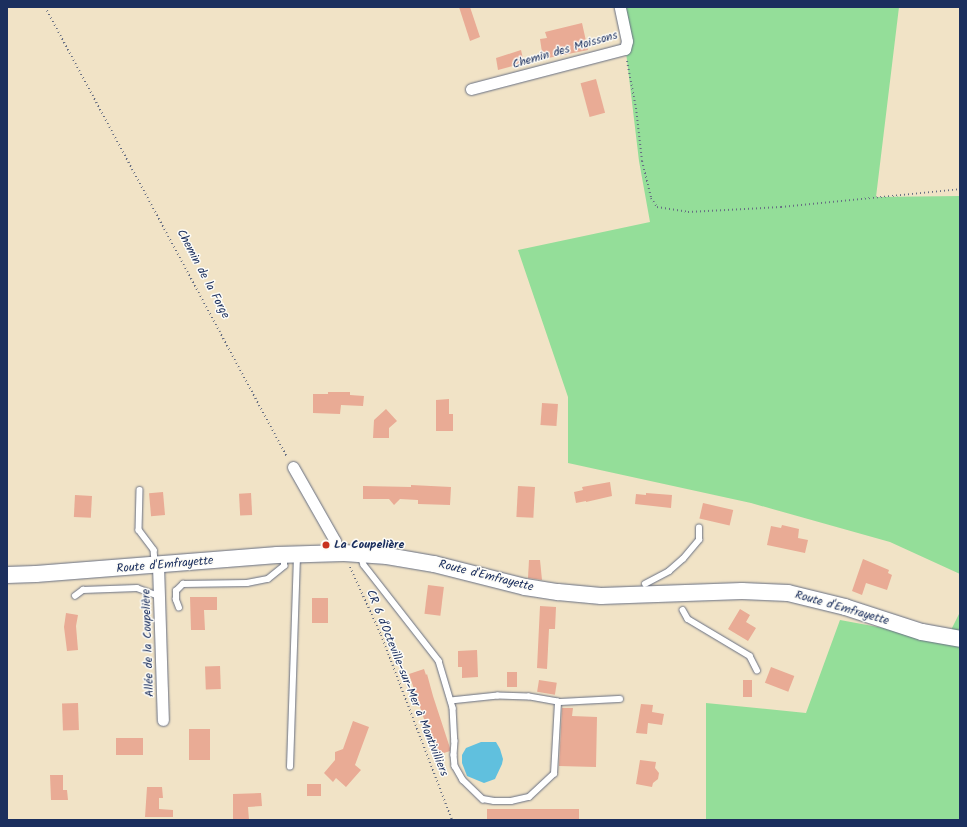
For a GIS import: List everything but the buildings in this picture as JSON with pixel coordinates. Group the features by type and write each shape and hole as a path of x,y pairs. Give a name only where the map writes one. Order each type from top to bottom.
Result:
{"street":[{"name":"Chemin des Moissons","path":"472,89 626,50 627,41 620,7"},
{"path":"293,466 335,541 340,553"},
{"name":"Route d'Emfrayette","path":"7,575 157,566 290,555 340,553 361,554 387,556 434,564 525,587 558,592 601,596 742,591 788,594 845,607 922,632 960,639"},
{"name":"Allée de la Coupelière","path":"157,566 163,720"}],"lane":[{"path":"140,490 139,530 154,550 157,566"},
{"path":"645,584 669,571 683,559 698,540 699,528"},
{"path":"361,554 364,565 439,661 451,701 455,741 455,766 463,780 483,799 494,801 511,801 529,797 554,774 558,702"},
{"path":"179,608 176,600 176,591 183,584 247,583 268,579 284,566 290,555"},
{"path":"290,555 290,767"},
{"path":"75,596 83,590 137,588 159,596"},
{"path":"683,610 688,619 750,656 757,670"},
{"path":"451,701 498,696 530,697 558,702 620,699"}],"path":[{"name":"Chemin de la Forge","path":"45,7 293,466"},
{"path":"626,50 636,108 642,161 651,198 657,207 669,211 688,212 781,207 960,189"},
{"name":"CR 6 d'Octeville-sur-Mer à Montivilliers","path":"340,553 381,635 452,820"}],"green space":[{"path":"616,7 899,7 876,197 960,196 960,574 890,542 751,503 568,463 568,397 518,250 650,222 639,161 626,52"},
{"path":"960,612 960,820 706,820 706,703 806,713 840,620 938,638 947,638"}],"water":[{"path":"481,742 496,742 503,759 495,779 484,783 467,776 462,763 462,755 466,748"}],"place":[{"name":"La Coupelière","path":"326,545"}]}
